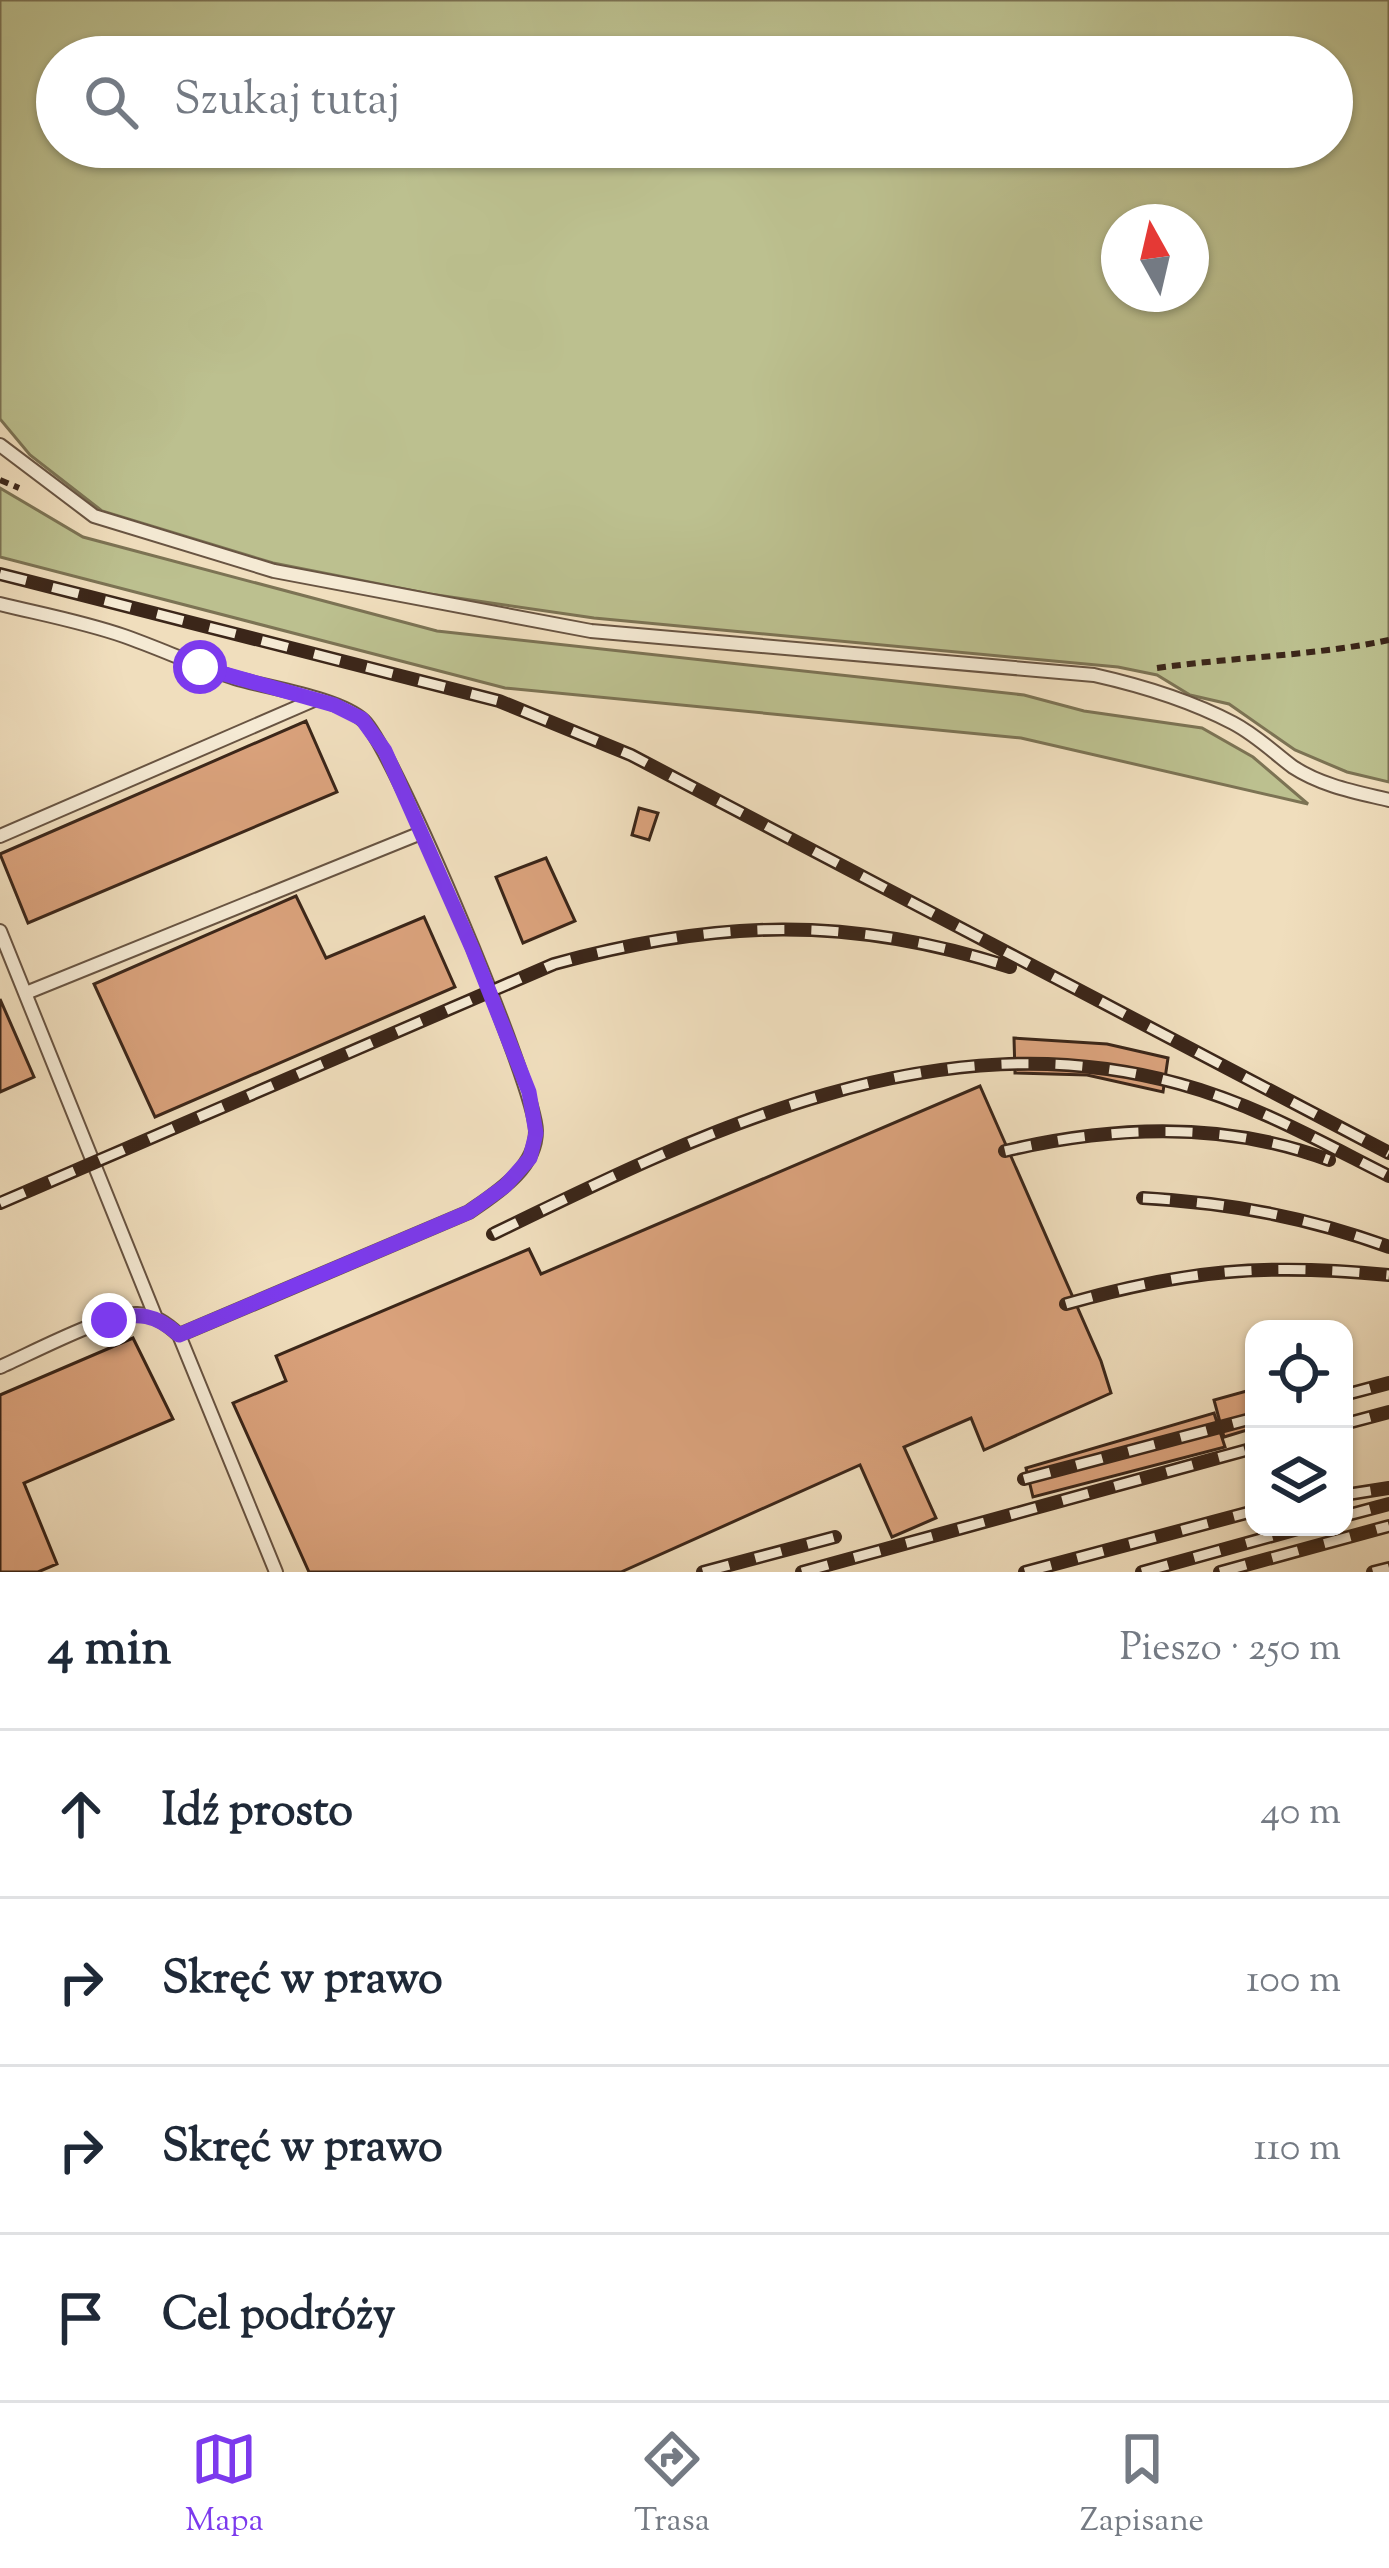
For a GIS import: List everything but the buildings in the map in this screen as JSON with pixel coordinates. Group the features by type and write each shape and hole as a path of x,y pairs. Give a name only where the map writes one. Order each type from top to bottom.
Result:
{"lane":[{"path":"0,445 94,516 274,571 591,631 1094,674 1206,710 1248,732 1316,779 1389,800"},
{"path":"0,604 122,635 200,667 315,700 362,719 385,751 422,833 529,1092 536,1133 530,1158 505,1186 469,1212 179,1335"},
{"path":"0,836 315,700"},
{"path":"26,993 422,833"},
{"path":"0,931 156,1318"},
{"path":"0,1367 134,1313 156,1318 179,1335 276,1572"}],"path":[{"path":"1147,670 1389,640"}],"green space":[{"path":"0,0 1389,0 1389,782 1347,772 1295,750 1229,704 1190,695 1157,675 1118,667 594,618 430,594 273,563 102,511 30,455 0,419"},
{"path":"0,488 83,537 437,631 1024,695 1084,711 1202,728 1253,757 1308,804 1021,738 505,688 0,557"}],"railway":[{"path":"0,574 499,701 631,755 1389,1153"},
{"path":"0,1203 554,964 613,949 727,932 837,932 893,938 1010,967"},
{"path":"493,1234 657,1157 826,1094 912,1074 1000,1064 1089,1067 1180,1084 1261,1113 1389,1176"},
{"path":"1005,1151 1086,1136 1209,1133 1290,1147 1329,1160"},
{"path":"1143,1198 1268,1213 1389,1247"},
{"path":"1066,1304 1149,1283 1226,1272 1389,1275"},
{"path":"1353,1393 1389,1383"},
{"path":"1353,1422 1389,1412"},
{"path":"1024,1479 1245,1420"},
{"path":"802,1572 1245,1450"},
{"path":"1353,1494 1389,1488"},
{"path":"1353,1514 1389,1504"},
{"path":"1025,1572 1245,1513"},
{"path":"1220,1572 1389,1526"},
{"path":"1142,1572 1272,1536"},
{"path":"703,1572 835,1537"},
{"path":"1373,1572 1389,1568"}],"route":[{"path":"109,1320 134,1313 163,1320 179,1335 337,1271 469,1212 505,1186 530,1158 536,1133 529,1092 472,948 385,751 362,719 334,705 200,667"}]}
